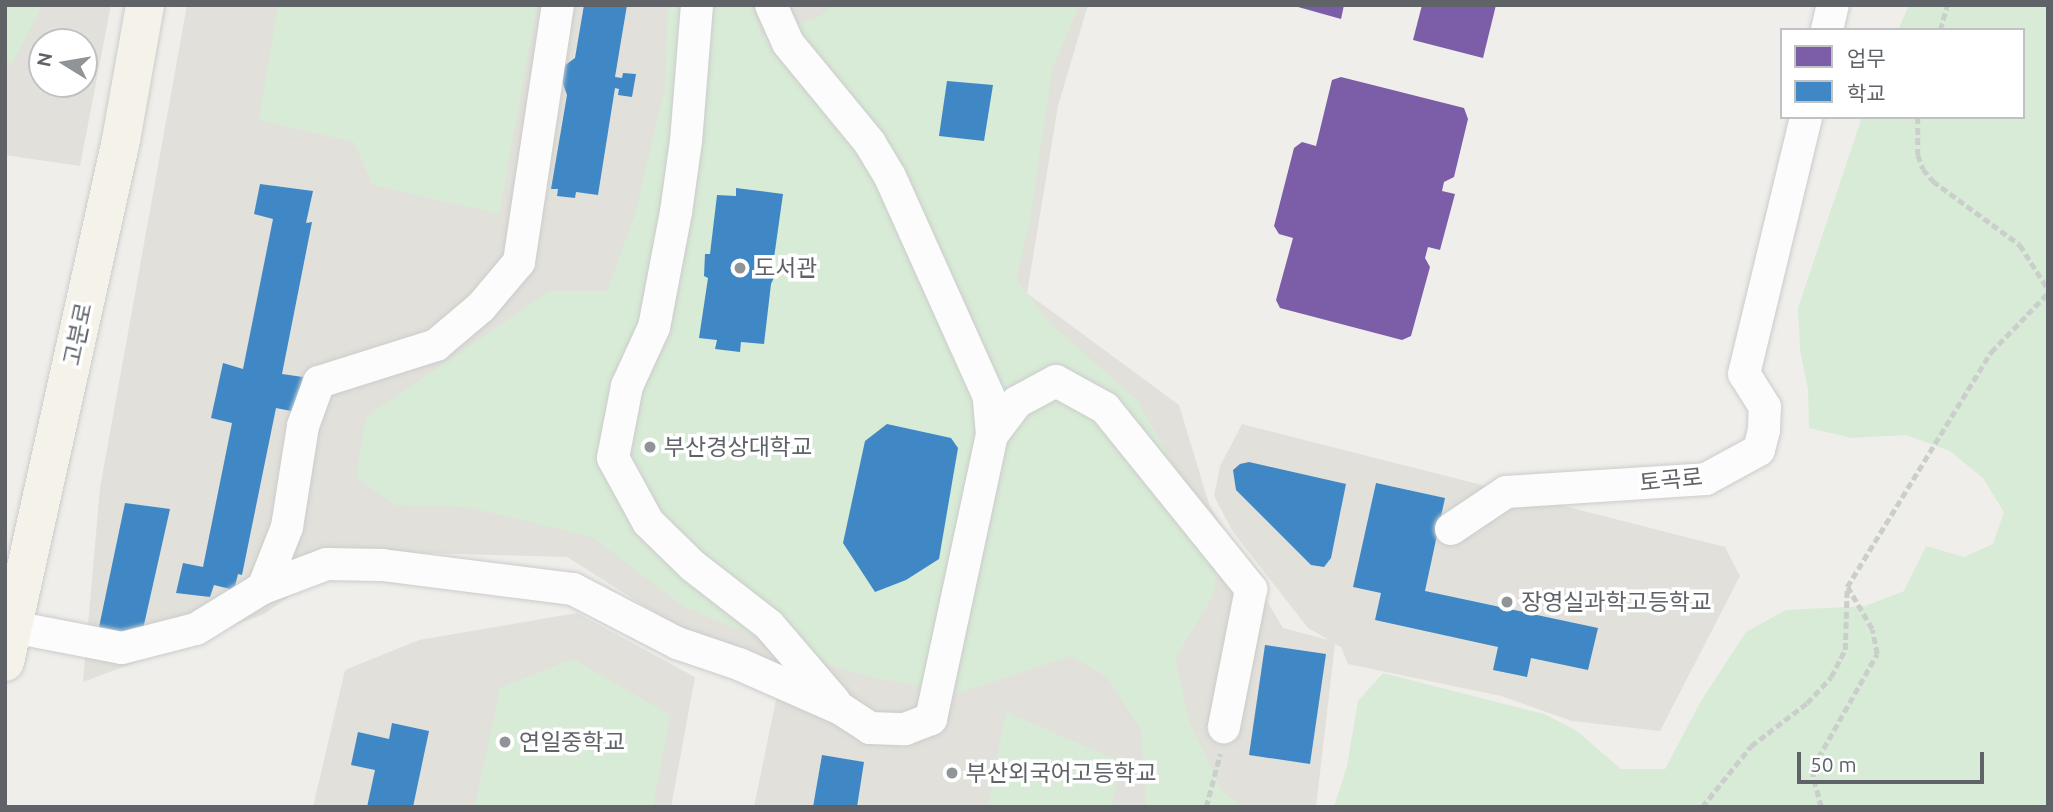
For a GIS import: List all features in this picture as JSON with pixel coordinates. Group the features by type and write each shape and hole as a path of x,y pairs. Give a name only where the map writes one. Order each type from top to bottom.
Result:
{"main road":[{"name":"고분로","path":"8,636 121,140 145,5"}],"street":[{"path":"262,588 287,527 303,426 319,382 436,345 481,307 519,262 558,5"},
{"path":"697,5 687,128 676,212 653,327 627,386 613,458 648,522 693,566 769,625 841,709"},
{"path":"8,636 122,648 196,629 262,588 327,564 382,565 573,589 677,643 739,664 841,709 870,727 905,729 931,719 992,435 989,397 888,175 870,143 788,43 771,5"},
{"path":"1827,28 1833,5"},
{"name":"토곡로","path":"1451,529 1506,492 1706,479 1735,466 1759,450 1765,430 1765,407 1744,374 1806,119"},
{"path":"992,435 1017,402 1056,381 1105,408 1251,589 1224,727"}],"path":[{"path":"1941,28 1947,5"},
{"path":"1702,807 1751,746 1807,703 1836,671 1845,650 1847,587 1990,352 2048,291 2020,245 1933,181 1923,169 1918,155 1917,119"},
{"path":"1821,807 1816,792 1814,767 1877,654 1872,629 1847,587"},
{"path":"1206,807 1219,765 1224,727"}],"shaded area":[{"path":"5,5 111,5 98,73 98,28 28,28 28,98 93,98 80,166 5,155"},
{"name":"부산경상대학교","path":"187,5 1088,5 1058,106 1027,293 1179,405 1209,504 1283,628 1329,640 1308,628 1233,532 1214,496 1220,466 1242,424 1725,547 1740,576 1660,731 1572,721 1501,696 1348,664 1341,647 1335,644 1316,807 754,807 778,690 567,557 355,551 264,614 83,682 100,488"},
{"name":"연일중학교","path":"577,613 695,677 671,807 313,807 345,670 419,640"}],"green space":[{"path":"5,5 43,5 31,28 28,28 28,33 12,63 5,59"},
{"path":"278,5 537,5 499,214 373,185 354,142 259,120"},
{"path":"668,5 752,5 762,37 819,17 832,5 1079,5 1052,70 1029,226 1016,279 1050,323 1138,401 1222,553 1212,597 1175,659 1190,723 1222,791 1243,807 1146,807 1141,730 1107,677 1071,656 959,693 876,678 818,662 684,607 594,538 468,507 395,505 356,477 366,417 550,291 607,291 634,218 665,88"},
{"path":"1909,5 2048,5 2048,807 1334,807 1347,766 1358,701 1383,673 1544,714 1577,731 1621,769 1665,769 1701,701 1746,632 1786,610 1865,606 1904,591 1926,546 1964,557 1993,544 2004,512 1983,478 1950,451 1906,435 1852,438 1809,428 1808,389 1800,350 1798,308 1861,119 2025,119 2025,28 1899,28"},
{"path":"573,659 670,715 653,807 475,807 500,688"},
{"path":"1006,712 1121,762 1112,807 988,807"}],"building: 업무":[{"path":"1291,5 1344,5 1341,19"},
{"path":"1422,5 1496,5 1483,58 1413,40"},
{"path":"1341,77 1464,108 1468,119 1454,177 1444,182 1442,191 1455,194 1440,250 1428,247 1425,258 1430,267 1411,336 1402,340 1280,308 1276,300 1293,238 1279,234 1274,226 1294,148 1302,142 1316,146 1332,80"}],"building: 학교":[{"path":"584,5 627,5 615,77 622,78 623,73 636,74 632,97 618,95 619,89 615,88 598,195 576,192 575,198 557,196 558,189 551,189 567,95 562,81 564,66 575,58"},
{"path":"947,81 993,85 984,141 939,136"},
{"path":"260,184 313,191 306,223 312,222 282,374 303,377 296,412 276,408 242,575 238,574 234,590 214,585 210,597 176,593 183,563 203,567 232,423 211,418 223,363 243,369 273,219 254,214"},
{"name":"도서관","path":"736,188 783,194 773,265 777,271 771,284 764,344 741,342 740,352 715,349 717,340 699,338 708,278 704,276 705,254 710,254 717,195 736,196"},
{"path":"887,424 951,438 958,448 939,559 906,580 875,592 843,543 865,441"},
{"path":"1249,462 1346,484 1331,558 1324,567 1311,565 1236,490 1233,470 1240,464"},
{"path":"1376,483 1445,498 1425,591 1598,628 1588,670 1531,658 1527,677 1493,670 1498,647 1375,620 1381,593 1353,587"},
{"path":"125,503 170,509 141,638 98,632"},
{"path":"1265,645 1326,654 1310,764 1249,755"},
{"path":"392,723 429,731 413,807 367,807 375,770 351,765 358,732 389,739"},
{"path":"822,755 864,762 857,807 813,807"}],"place":[{"name":"도서관","path":"740,268"},
{"name":"부산경상대학교","path":"650,447"},
{"name":"장영실과학고등학교","path":"1507,602"},
{"name":"연일중학교","path":"505,742"},
{"name":"부산외국어고등학교","path":"952,773"}]}
